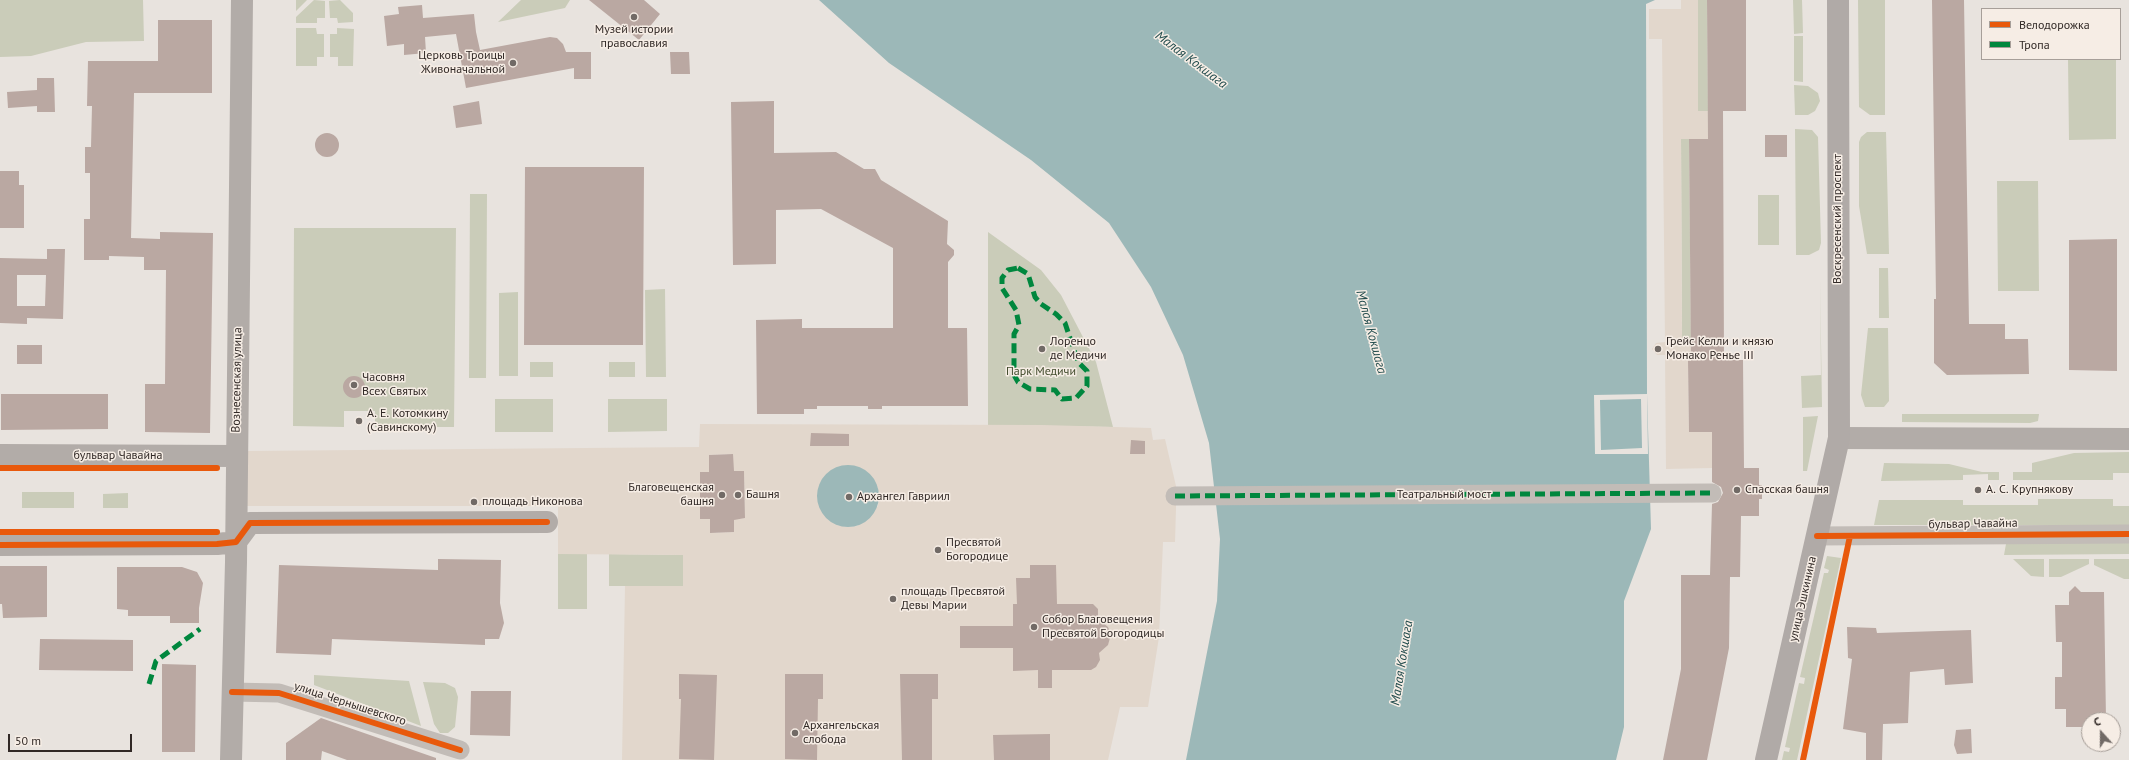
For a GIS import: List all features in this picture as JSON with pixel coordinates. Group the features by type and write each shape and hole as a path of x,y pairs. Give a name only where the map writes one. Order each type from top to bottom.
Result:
{"main road":[{"name":"Воскресенский проспект","path":"1838,0 1839,438"},
{"name":"улица Эшкинина","path":"1766,760 1839,438"}],"street":[{"name":"Вознесенская улица","path":"242,0 236,456 243,516"},
{"path":"1839,438 2129,439"},
{"name":"бульвар Чавайна","path":"0,455 236,456"},
{"name":"Театральный мост","path":"1175,496 1712,493"},
{"path":"231,760 236,542 243,516 547,522"},
{"name":"бульвар Чавайна","path":"1818,536 2129,534"},
{"path":"0,545 217,544 236,542"},
{"name":"улица Чернышевского","path":"232,692 279,693 460,750"}],"green space":[{"path":"0,0 143,0 144,41 86,42 31,56 0,57"},
{"path":"296,0 307,0 296,11"},
{"path":"314,0 325,1 325,18 317,18 317,23 296,23 296,17"},
{"path":"340,0 353,13 353,22 338,23 337,18 330,18 329,1"},
{"path":"521,0 570,0 565,8 498,22"},
{"path":"1698,0 1707,0 1708,111 1698,111"},
{"path":"1793,0 1802,0 1803,33 1794,34"},
{"path":"1858,0 1885,0 1885,115 1870,115 1859,107"},
{"path":"296,28 316,28 317,34 324,34 324,57 317,57 317,66 296,66"},
{"path":"337,28 354,29 353,66 338,66 338,57 330,57 330,34 337,34"},
{"path":"1794,36 1803,36 1803,82 1794,81"},
{"path":"2068,60 2116,60 2116,139 2069,140"},
{"path":"1794,85 1808,86 1818,93 1820,101 1815,111 1808,115 1795,115"},
{"path":"1795,129 1812,130 1818,137 1821,243 1819,250 1809,255 1796,255"},
{"path":"1867,132 1886,132 1889,254 1867,254 1859,206 1859,142 1861,137"},
{"path":"1681,139 1689,139 1691,342 1682,342"},
{"path":"1997,181 2038,181 2039,291 1998,291"},
{"path":"470,194 487,194 486,378 469,378"},
{"path":"1758,195 1779,195 1779,245 1758,245"},
{"path":"294,228 456,228 454,427 375,427 375,411 344,411 344,427 293,426"},
{"name":"Парк Медичи","path":"988,232 1041,270 1061,295 1096,362 1113,427 988,425"},
{"path":"1879,268 1888,268 1889,318 1879,318"},
{"path":"1820,279 1822,407 1802,408 1801,376 1821,375"},
{"path":"665,289 666,377 646,377 645,290"},
{"path":"518,292 518,376 499,376 499,293"},
{"path":"1868,328 1888,328 1889,401 1884,407 1865,407 1861,395"},
{"path":"530,362 553,362 553,377 530,377"},
{"path":"609,362 635,362 635,377 609,377"},
{"path":"495,399 553,399 553,432 495,432"},
{"path":"608,399 667,399 667,431 608,432"},
{"path":"1902,414 2039,414 2038,421 2030,423 1902,422"},
{"path":"1818,416 1807,471 1803,471 1803,417"},
{"path":"2129,452 2129,473 2113,473 2113,480 2013,480 2013,472 2032,472 2032,463 2074,453"},
{"path":"1884,463 1949,464 1982,472 1999,472 1999,480 1988,480 1988,474 1963,475 1963,480 1881,481"},
{"path":"22,492 74,492 74,508 22,508"},
{"path":"128,493 128,508 103,508 103,494"},
{"path":"2038,499 2113,499 2113,506 2129,506 2129,525 1874,525 1879,500 1963,500 1963,505 2038,505"},
{"path":"2129,539 2129,554 2004,555 2006,544"},
{"path":"558,554 587,554 587,609 558,609"},
{"path":"609,554 683,555 683,586 609,586"},
{"path":"1827,556 1841,558 1797,760 1782,760 1784,751 1789,752 1790,748 1785,747 1799,683 1804,684 1805,678 1800,677 1824,573 1828,573 1829,570 1824,568"},
{"path":"2013,559 2044,559 2044,577 2031,576"},
{"path":"2049,559 2089,559 2089,564 2061,577 2049,577"},
{"path":"2094,559 2129,559 2129,579 2124,579 2094,565"},
{"path":"314,675 409,681 421,726 314,685"},
{"path":"423,682 445,683 455,688 458,697 455,727 448,733 440,733 434,724"}],"shaded area":[{"path":"1681,0 1698,0 1698,111 1708,111 1708,139 1681,139 1682,341 1691,342 1698,361 1688,361 1689,432 1712,432 1712,468 1666,469 1665,355 1657,355 1652,349 1656,343 1665,342 1662,39 1649,39 1649,9 1681,9"},
{"name":"площадь Пресвятой Девы Марии","path":"700,424 1043,425 1151,428 1153,440 1165,439 1176,486 1176,509 1175,542 1163,542 1159,637 1148,707 1120,707 1108,760 622,760 625,586 683,586 683,555 558,554 558,506 247,506 247,451 699,447","holes":["733,454 733,471 744,472 745,518 734,519 734,532 710,533 710,519 700,472 709,472 709,455","846,466 856,467 877,486 879,496 878,506 857,526 848,527 837,525 818,492 821,482 827,474 836,468"]}],"water":[{"name":"Малая Кокшага","path":"819,0 1655,0 1646,4 1647,394 1651,529 1624,601 1624,727 1616,760 1186,760 1217,601 1220,539 1209,443 1183,355 1151,287 1109,223 1031,160 889,63"},
{"path":"848,465 865,470 870,474 874,479 879,496 874,513 870,518 865,522 848,527 831,522 826,518 822,513 817,496 822,479 826,474 831,470"}],"pier":[{"path":"1647,394 1648,454 1595,454 1594,395","holes":["1641,399 1642,448 1601,450 1600,400"]}],"building":[{"name":"Музей истории православия","path":"589,0 644,0 660,14 639,40"},
{"path":"1707,0 1746,0 1746,111 1723,111 1724,360 1743,360 1744,468 1759,468 1759,485 1762,485 1762,499 1759,499 1759,516 1741,516 1740,577 1730,577 1729,648 1707,760 1663,760 1681,669 1681,575 1710,575 1712,504 1718,502 1723,493 1721,487 1712,482 1712,432 1689,432 1688,361 1691,361 1689,139 1708,139"},
{"path":"1932,0 1964,0 1969,324 2005,324 2005,339 2028,339 2029,374 1947,375 1934,363 1934,299 1936,299"},
{"path":"422,5 423,18 474,14 480,50 550,37 557,38 563,44 566,52 591,52 591,79 574,79 574,68 466,88 456,34 425,37 426,53 404,55 404,44 387,46 384,16 399,14 398,7"},
{"path":"158,20 212,20 212,93 134,93 131,238 160,239 160,232 213,233 210,433 145,432 145,384 165,384 166,270 144,270 144,257 109,256 109,260 84,260 84,219 90,219 90,173 85,173 85,147 91,147 92,106 87,106 88,61 158,61"},
{"path":"670,52 689,52 690,74 671,74"},
{"path":"37,78 54,78 55,112 37,112 37,106 8,108 7,92 37,90"},
{"path":"479,101 482,124 456,128 453,106"},
{"path":"774,101 774,153 836,152 864,169 875,169 881,180 948,221 947,244 954,250 954,255 948,262 948,328 967,328 968,406 882,406 882,409 868,409 868,406 817,406 817,409 804,409 804,414 757,414 756,320 802,319 802,328 893,328 893,248 821,209 776,210 776,264 733,265 731,102"},
{"path":"327,133 335,137 339,145 335,153 327,157 319,153 315,145 319,137"},
{"path":"1765,135 1787,135 1787,157 1765,157"},
{"path":"525,167 644,167 643,345 524,345"},
{"path":"0,171 19,171 19,185 24,185 24,228 0,228"},
{"path":"2117,239 2117,371 2069,370 2069,240"},
{"path":"47,249 65,249 63,319 27,318 27,324 0,323 0,258 47,259","holes":["17,275 46,275 45,306 17,306"]},
{"path":"17,345 42,345 42,364 17,364"},
{"name":"Часовня Всех Святых","path":"354,376 362,379 365,387 362,395 354,398 346,395 343,387 346,379"},
{"path":"1,394 108,394 108,429 1,430"},
{"path":"811,433 849,434 849,446 810,446"},
{"path":"1131,440 1145,441 1145,454 1130,454"},
{"name":"Благовещенская башня","path":"733,454 734,471 744,471 745,518 734,520 734,532 710,533 710,519 700,519 700,472 709,472 709,455"},
{"path":"438,559 501,560 500,603 504,623 499,639 485,639 485,645 332,639 331,655 276,653 279,565 438,570"},
{"name":"Собор Благовещения Пресвятой Богородицы","path":"1030,565 1056,565 1057,604 1093,604 1098,609 1098,619 1108,627 1111,634 1108,645 1099,653 1100,660 1096,667 1091,670 1052,670 1052,688 1038,688 1038,670 1013,671 1013,648 960,648 960,626 1013,626 1013,604 1017,604 1016,578 1030,578"},
{"path":"0,566 47,566 47,617 3,618 2,604 0,604"},
{"path":"117,567 182,567 197,572 203,583 199,608 199,623 170,623 170,616 128,616 128,610 117,609"},
{"path":"2075,586 2081,592 2104,592 2106,712 2081,712 2081,727 2066,727 2066,709 2055,709 2055,677 2062,677 2062,642 2056,642 2055,605 2069,605 2069,592"},
{"path":"1847,627 1876,628 1877,633 1971,630 1973,683 1945,685 1944,669 1910,672 1908,723 1883,724 1882,760 1866,760 1866,733 1843,729 1852,659 1848,658"},
{"path":"40,639 133,640 133,671 39,670"},
{"path":"162,664 196,665 195,752 162,752"},
{"path":"679,674 717,675 714,760 679,759 681,699 679,699"},
{"path":"785,674 823,674 823,699 818,699 817,760 785,759"},
{"path":"900,674 938,674 938,699 932,699 932,760 902,760"},
{"path":"471,691 511,691 510,736 470,735"},
{"path":"321,718 436,758 436,760 347,760 322,751 321,760 286,760 286,743"},
{"path":"1971,729 1972,753 1957,754 1954,745 1956,730"},
{"path":"1050,734 1050,760 994,760 993,735"}],"marked path":[{"path":"1018,268 1028,274 1035,297 1041,304 1056,314 1065,323 1078,362 1087,371 1087,386 1076,398 1062,399 1055,390 1030,389 1018,382 1014,375 1014,334 1019,325 1016,310 1002,288 1002,278 1008,270 1018,268"},
{"path":"1175,496 1712,493"},
{"path":"149,684 156,661 200,629"}],"cycle path":[{"path":"0,468 217,468"},
{"path":"0,545 217,544 236,542 250,523 547,522"},
{"path":"0,532 217,532"},
{"path":"1817,536 2129,534"},
{"path":"1803,760 1850,536"},
{"path":"232,692 279,693 460,750"}],"place":[{"name":"Музей истории православия","path":"634,17"},
{"name":"Церковь Троицы Живоначальной","path":"513,63"},
{"name":"Лоренцо де Медичи","path":"1042,349"},
{"name":"Грейс Келли и князю Монако Ренье III","path":"1658,349"},
{"name":"Часовня Всех Святых","path":"354,385"},
{"name":"А. Е. Котомкину (Савинскому)","path":"359,421"},
{"name":"Спасская башня","path":"1737,490"},
{"name":"А. С. Крупнякову","path":"1978,490"},
{"name":"Благовещенская башня","path":"722,495"},
{"name":"Башня","path":"738,495"},
{"name":"Архангел Гавриил","path":"849,497"},
{"name":"площадь Никонова","path":"474,502"},
{"name":"Пресвятой Богородице","path":"938,550"},
{"name":"площадь Пресвятой Девы Марии","path":"893,599"},
{"name":"Собор Благовещения Пресвятой Богородицы","path":"1034,627"},
{"name":"Архангельская слобода","path":"795,733"}]}
